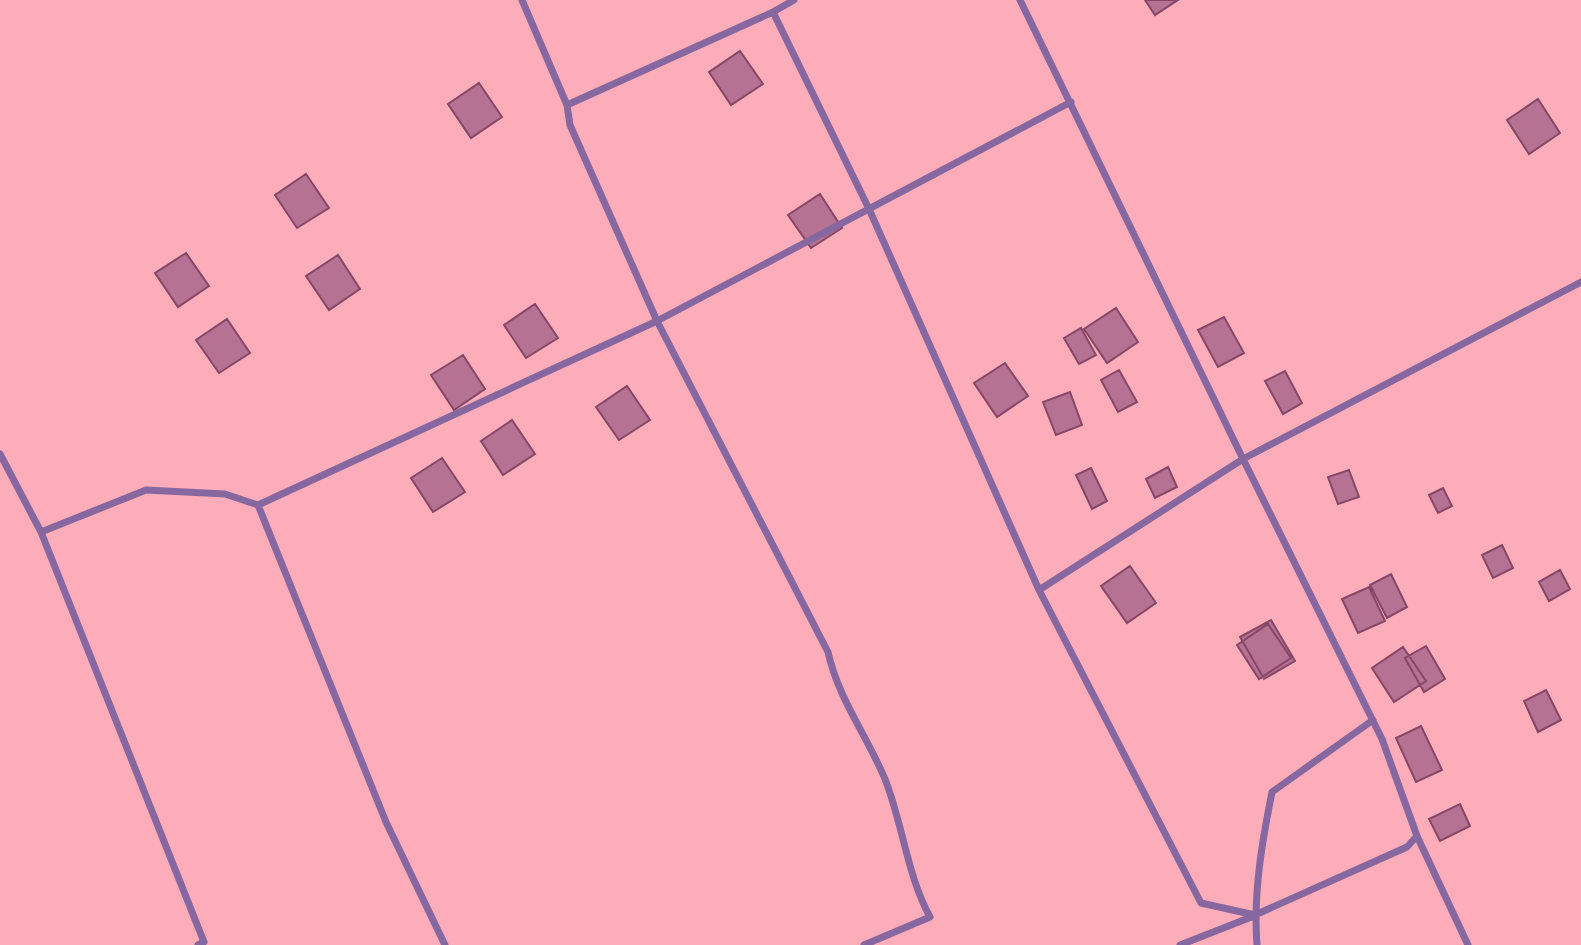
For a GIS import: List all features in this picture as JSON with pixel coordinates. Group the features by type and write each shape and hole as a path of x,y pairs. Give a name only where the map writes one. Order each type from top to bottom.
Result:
{"street":[{"path":"522,0 567,105 570,125 657,321 828,652 833,676 885,780 920,898 930,917 864,945"},
{"path":"567,105 794,0"},
{"path":"1020,0 1373,720 1417,836 1468,945"},
{"path":"773,12 869,209 1038,590 1201,903 1255,915"},
{"path":"41,532 146,490 225,494 258,505 657,321 1071,102"},
{"path":"1038,590 1243,459 1581,282"},
{"path":"0,454 41,532 202,944"},
{"path":"258,505 386,822 445,945"},
{"path":"1257,945 1255,915 1264,833 1272,792 1373,720"},
{"path":"1180,945 1255,915 1407,847 1417,836"}],"building":[{"path":"1145,0 1178,0 1155,15"},
{"path":"740,51 763,84 731,105 709,72"},
{"path":"479,83 502,117 471,138 448,104"},
{"path":"1538,99 1560,133 1529,154 1507,120"},
{"path":"306,174 329,208 297,228 275,195"},
{"path":"820,194 842,228 811,248 788,215"},
{"path":"186,253 209,286 178,307 155,273"},
{"path":"338,255 360,289 329,310 306,276"},
{"path":"535,304 558,338 526,358 504,325"},
{"path":"1116,308 1138,342 1107,363 1084,329"},
{"path":"1224,317 1244,353 1218,367 1198,330"},
{"path":"227,319 250,353 219,373 196,340"},
{"path":"1081,328 1096,355 1079,364 1064,338"},
{"path":"463,355 485,389 454,410 431,375"},
{"path":"1005,363 1028,396 997,417 974,383"},
{"path":"1119,370 1137,402 1118,412 1101,380"},
{"path":"1285,371 1302,403 1283,414 1265,381"},
{"path":"627,386 650,420 619,440 596,407"},
{"path":"1070,392 1082,425 1056,435 1043,402"},
{"path":"512,420 535,454 503,475 481,441"},
{"path":"442,458 465,492 433,512 411,478"},
{"path":"1168,467 1177,487 1155,498 1146,479"},
{"path":"1091,468 1107,501 1092,509 1076,475"},
{"path":"1349,470 1359,497 1338,504 1328,477"},
{"path":"1443,488 1452,506 1438,513 1429,495"},
{"path":"1502,545 1513,568 1493,578 1482,555"},
{"path":"1130,566 1156,603 1127,623 1101,586"},
{"path":"1560,570 1570,589 1549,601 1539,582"},
{"path":"1391,574 1407,607 1387,618 1370,585"},
{"path":"1369,587 1385,621 1358,633 1342,599"},
{"path":"1271,620 1295,661 1264,679 1240,637"},
{"path":"1268,624 1291,658 1259,679 1237,645"},
{"path":"1426,646 1445,679 1424,692 1405,658"},
{"path":"1403,647 1426,681 1394,702 1372,668"},
{"path":"1546,690 1561,720 1538,732 1524,701"},
{"path":"1421,726 1442,770 1416,782 1396,738"},
{"path":"1460,804 1470,826 1440,841 1429,819"}]}
